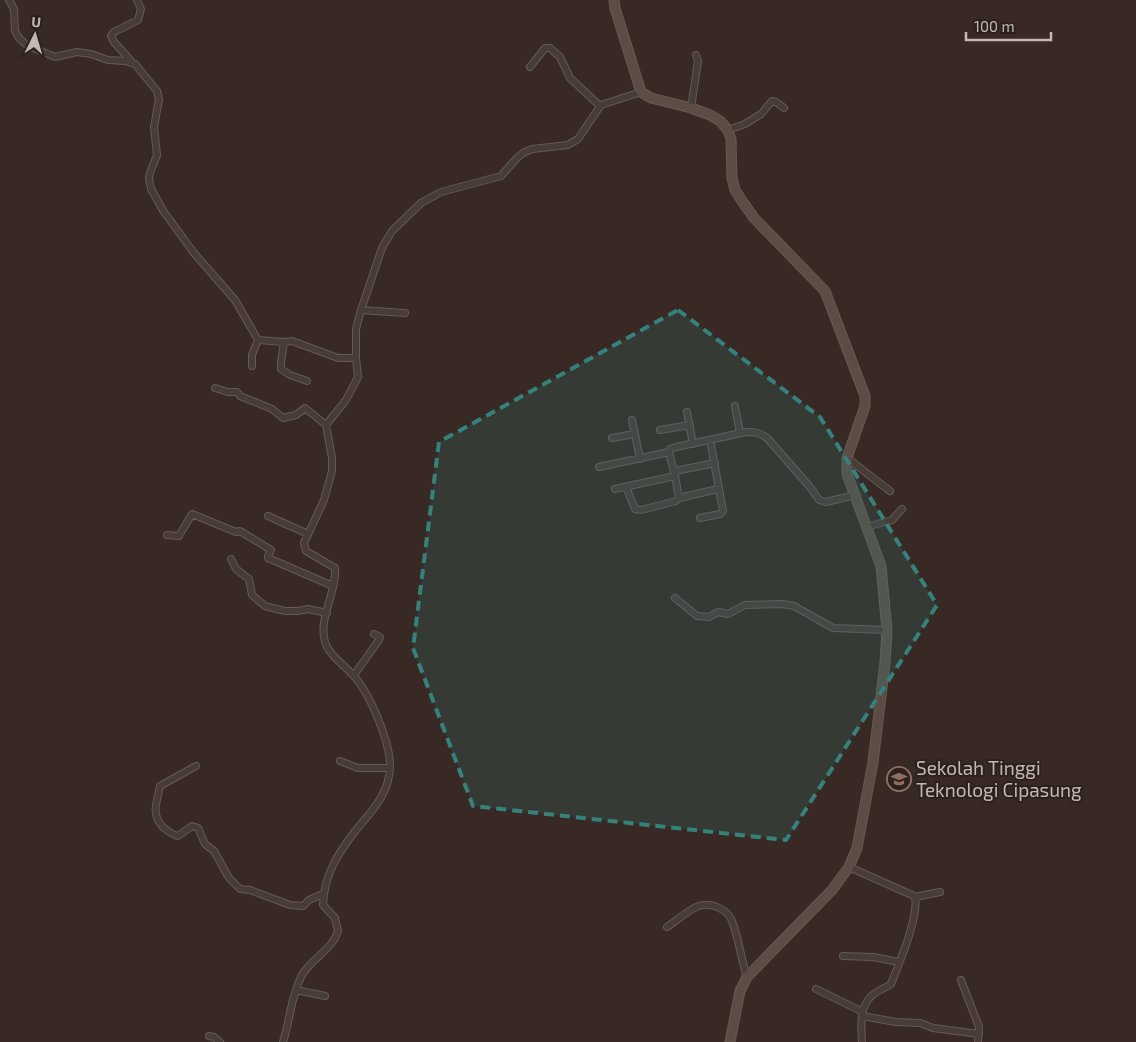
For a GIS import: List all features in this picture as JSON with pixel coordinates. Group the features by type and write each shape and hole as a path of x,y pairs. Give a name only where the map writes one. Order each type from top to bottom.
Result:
{"main road":[{"path":"614,0 640,92 651,98 710,115 720,121 728,130 731,139 732,178 735,190 754,218 825,292 865,396 865,406 847,458 847,474 883,572 886,630 885,663 873,762 856,848 849,867 832,890 747,977 740,991 730,1042"}],"street":[{"path":"9,0 14,9 15,31 19,38 28,46 52,57 77,52 91,54 108,60 126,60 135,64"},
{"path":"137,0 140,9 138,20 114,32 111,36 126,57 135,64 157,91 159,96 154,127 157,155 150,173 151,189 164,212 194,254 235,300 258,340"},
{"path":"530,66 545,48 549,47 560,57 570,78 600,106"},
{"path":"691,108 698,61 696,55"},
{"path":"326,425 352,390 358,377 356,329 360,310 382,248 392,231 421,203 441,192 501,176 517,158 532,149 568,145 578,139 600,106 640,92"},
{"path":"728,130 745,124 762,114 772,101 784,108"},
{"path":"360,310 405,313"},
{"path":"258,340 292,341 338,358 356,358"},
{"path":"252,366 252,354 258,340"},
{"path":"284,342 281,369 290,375 307,381"},
{"path":"216,388 228,392 237,392 240,396 272,409 283,418 296,415 305,408 326,425 332,458 332,471 324,500 304,543 306,551 335,568 335,578 324,636 326,646 354,675 371,701 382,730 390,768 384,792 374,809 356,830 334,862 328,875 323,905 335,918 338,925 337,936 312,961 303,974 296,990 283,1042"},
{"path":"735,406 740,433"},
{"path":"688,412 694,444"},
{"path":"632,420 640,459"},
{"path":"660,430 690,425"},
{"path":"599,467 640,459 669,452 670,449 740,433 755,432 762,434 820,500 826,502 855,495"},
{"path":"612,438 634,434"},
{"path":"700,518 720,514 723,511 710,440"},
{"path":"669,452 680,498"},
{"path":"847,458 890,491"},
{"path":"615,489 715,463"},
{"path":"626,487 637,510 676,502 680,498 718,488"},
{"path":"866,527 892,520 902,509"},
{"path":"167,535 179,536 192,514 236,532 240,531 271,550 268,558 333,586"},
{"path":"268,516 308,534"},
{"path":"231,559 236,569 249,579 252,595 265,606 285,611 308,609 327,613"},
{"path":"675,598 693,614 701,617 711,617 718,612 730,614 746,604 782,604 794,606 833,628 886,630"},
{"path":"354,675 379,640 380,637 374,634"},
{"path":"340,761 358,768 390,768"},
{"path":"196,766 160,786 155,808 156,818 166,829 174,836 178,836 192,826 198,828 205,844 214,852 229,878 240,888 290,905 303,906 309,900 324,894"},
{"path":"849,867 915,897 940,892"},
{"path":"862,1042 863,1014 868,1000 873,994 891,984 914,917 915,897"},
{"path":"667,927 696,907 707,905 721,909 732,920 747,977"},
{"path":"843,956 873,957 900,962"},
{"path":"961,980 978,1023 978,1042"},
{"path":"816,989 863,1014 896,1022 920,1023 933,1028 979,1034"},
{"path":"296,990 325,996"},
{"path":"209,1036 214,1037 220,1042"}],"highlighted area":[{"path":"678,310 820,417 937,605 786,840 473,806 413,648 439,442"}],"place":[{"name":"Sekolah Tinggi Teknologi Cipasung","path":"899,779"}]}
